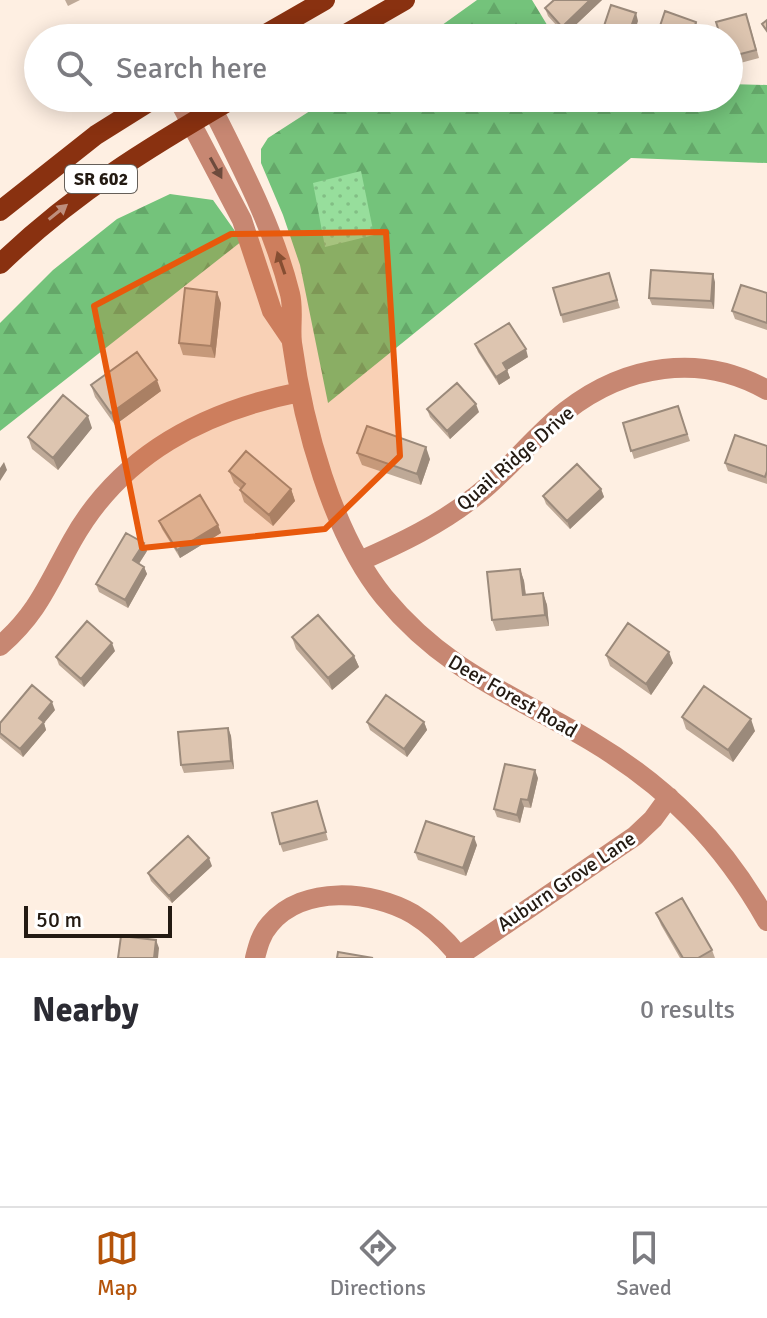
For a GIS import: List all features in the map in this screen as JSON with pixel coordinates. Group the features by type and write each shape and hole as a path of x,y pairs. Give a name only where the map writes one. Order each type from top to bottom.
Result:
{"main road":[{"path":"283,24 325,0"},
{"path":"363,24 405,0"},
{"name":"SR 602","path":"0,211 96,135 133,112"},
{"name":"SR 602","path":"0,264 28,237 104,177 191,122 199,112"}],"street":[{"name":"Deer Forest Road","path":"185,112 242,220 272,311 291,339"},
{"name":"Deer Forest Road","path":"210,112 247,177 284,270 292,299 291,339 300,392 328,492 342,528 382,594 411,628 440,653 470,674 592,742 669,797 693,818 723,853 767,921"},
{"name":"Quail Ridge Drive","path":"360,561 415,537 474,498 506,472 564,412 592,392 619,379 672,367 702,368 728,373 767,390"},
{"path":"0,646 36,608 92,510 140,460 171,439 236,407 300,392"},
{"name":"Auburn Grove Lane","path":"458,957 635,836 669,797"},
{"path":"255,958 260,940 269,925 285,911 300,903 326,897 354,896 411,913 429,925 458,957"}],"highlighted area":[{"path":"386,232 400,456 325,529 142,548 94,306 231,234"}],"green space":[{"path":"477,0 532,0 547,24 444,24"},
{"path":"743,84 767,85 767,163 631,158 328,403 300,265 261,163 261,149 268,138 308,112 743,112"},
{"path":"361,171 374,235 325,247 313,183"},
{"path":"170,194 213,200 242,241 0,431 0,323 53,270 117,219"}],"building":[{"path":"554,0 590,0 565,24 559,24 545,8"},
{"path":"611,5 636,13 632,24 605,24"},
{"path":"665,11 696,22 695,24 661,24"},
{"path":"746,14 756,50 743,53 743,24 716,22"},
{"path":"651,270 713,274 711,301 649,298"},
{"path":"609,273 617,300 561,315 553,288"},
{"path":"741,285 767,293 767,323 732,311"},
{"path":"185,288 217,292 211,346 179,343"},
{"path":"509,323 526,349 503,363 507,370 496,377 475,344"},
{"path":"137,352 157,380 111,413 91,385"},
{"path":"457,383 476,404 447,431 427,409"},
{"path":"63,395 88,416 53,458 28,437"},
{"path":"678,406 687,434 631,451 623,423"},
{"path":"367,426 426,447 417,474 357,453"},
{"path":"735,435 767,446 765,477 725,463"},
{"path":"246,451 291,489 269,515 240,490 245,484 229,471"},
{"path":"577,464 601,489 567,521 543,496"},
{"path":"200,495 218,525 177,550 159,521"},
{"path":"126,533 144,543 133,560 144,567 125,600 96,584"},
{"path":"520,569 523,595 543,593 545,615 492,620 487,572"},
{"path":"318,615 354,656 328,678 292,637"},
{"path":"87,621 112,643 81,679 56,657"},
{"path":"628,623 669,652 646,684 606,655"},
{"path":"32,685 52,702 39,718 44,722 20,749 0,733 0,723"},
{"path":"704,686 751,719 728,750 682,717"},
{"path":"386,695 424,722 404,749 367,722"},
{"path":"228,728 231,761 181,765 178,732"},
{"path":"505,764 535,770 528,800 521,799 517,815 494,809"},
{"path":"317,801 326,832 280,844 272,813"},
{"path":"426,821 474,837 463,868 415,852"},
{"path":"188,836 209,858 169,896 148,873"},
{"path":"682,898 712,950 698,958 683,958 656,913"},
{"path":"121,936 156,940 154,958 118,958"},
{"path":"338,952 373,958 337,958"}]}
